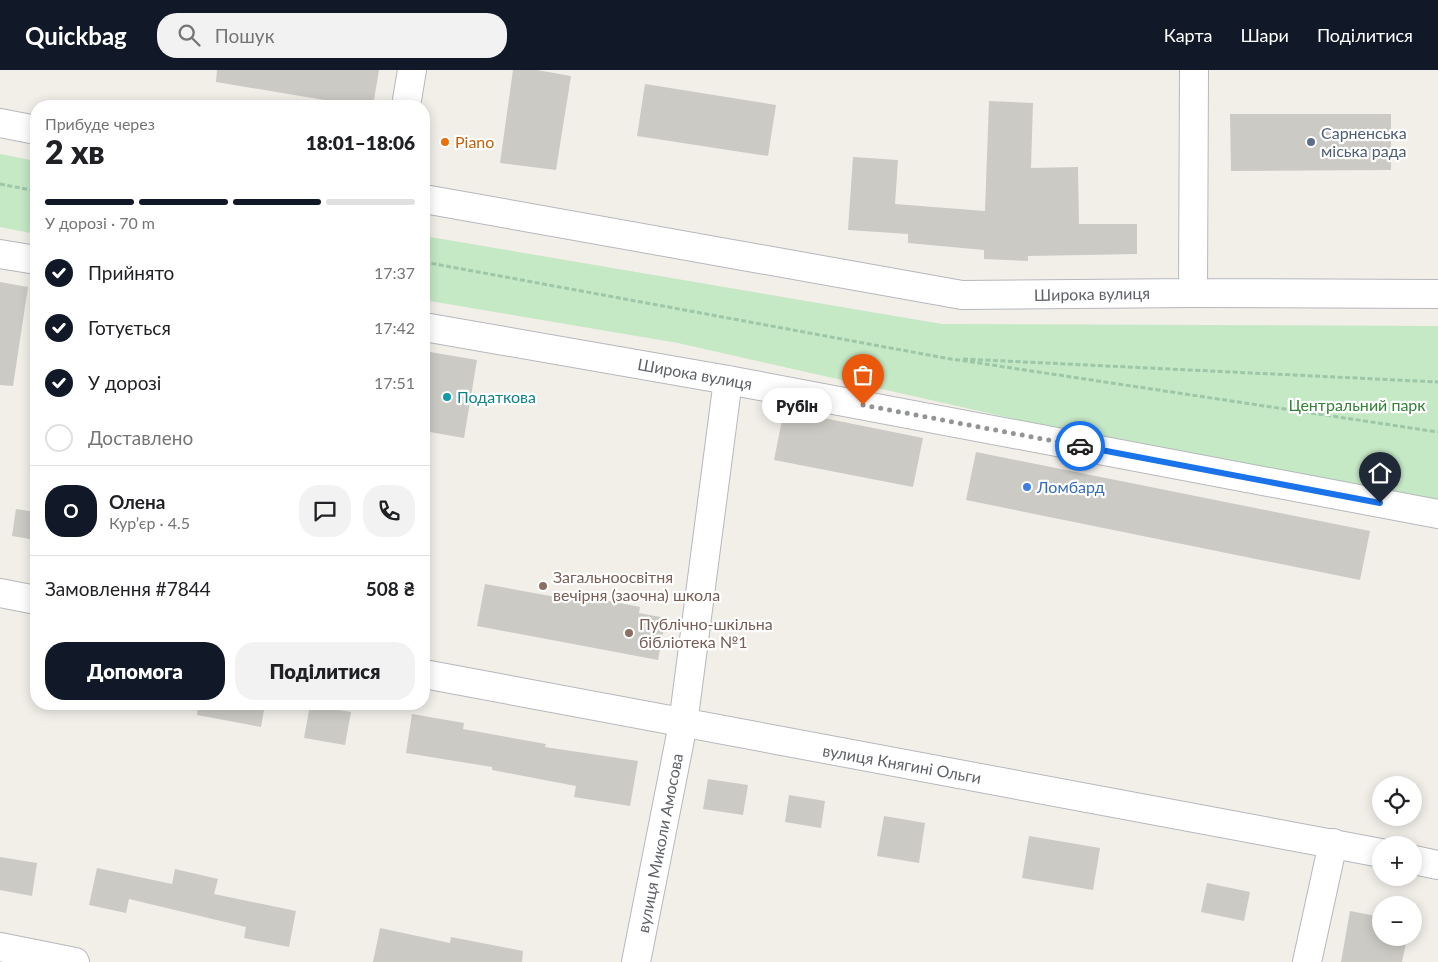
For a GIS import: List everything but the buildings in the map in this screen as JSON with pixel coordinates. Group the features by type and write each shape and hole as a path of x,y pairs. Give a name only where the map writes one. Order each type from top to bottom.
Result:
{"street":[{"path":"407,100 412,70"},
{"path":"1194,70 1194,293"},
{"path":"0,123 30,129"},
{"name":"Широка вулиця","path":"430,200 962,295 1194,293 1438,294"},
{"path":"0,254 30,259"},
{"name":"Широка вулиця","path":"430,328 728,380 1438,514"},
{"name":"вулиця Миколи Амосова","path":"636,962 684,724 728,380"},
{"path":"0,593 30,599"},
{"name":"вулиця Княгині Ольги","path":"430,675 1372,851"},
{"path":"1307,962 1333,843"},
{"path":"1422,862 1438,865"},
{"path":"0,947 75,962"}],"path":[{"path":"0,184 30,190"},
{"path":"430,263 945,358 1438,432"},
{"path":"945,358 1438,382"}],"green space":[{"path":"0,154 30,160 30,233 0,227"},
{"name":"Центральний парк","path":"430,237 942,324 1438,326 1438,501 1055,428 678,343 430,301"}],"way so far":[{"path":"863,405 1080,446"}],"place":[{"name":"Piano","path":"445,142"},
{"name":"Сарненська міська рада","path":"1311,142"},
{"name":"Податкова","path":"447,397"},
{"name":"Рубін","path":"863,405"},
{"name":"Ломбард","path":"1027,487"},
{"name":"Загальноосвітня вечірня (заочна) школа","path":"543,586"},
{"name":"Публічно-шкільна бібліотека №1","path":"629,633"}],"route":[{"path":"1080,446 1380,503"}]}
